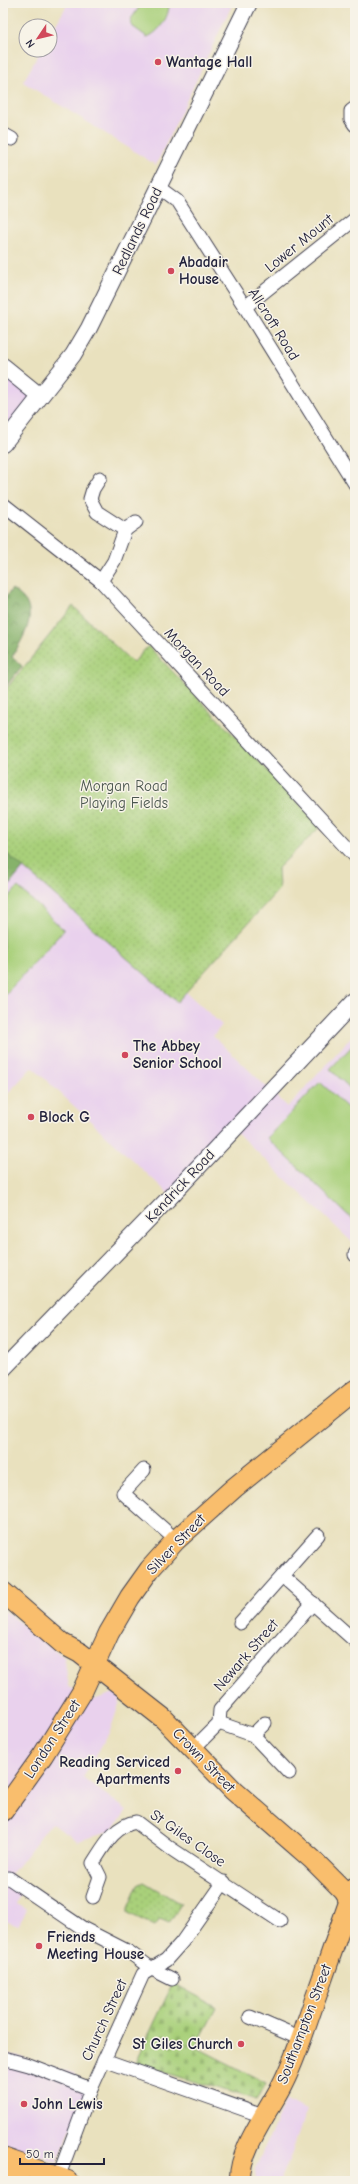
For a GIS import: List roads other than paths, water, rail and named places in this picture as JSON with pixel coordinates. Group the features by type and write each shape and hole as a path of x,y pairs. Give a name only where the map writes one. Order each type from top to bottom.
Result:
{"main road":[{"name":"Silver Street","path":"94,1664 109,1633 134,1592 150,1569 176,1540 234,1488 355,1390"},
{"path":"3,1592 63,1644 76,1667 84,1689"},
{"path":"63,1644 90,1640 109,1633"},
{"name":"Crown Street","path":"63,1644 80,1653 158,1714 194,1748 243,1800 312,1859 343,1890 353,1895"},
{"name":"London Street","path":"3,1811 43,1755 84,1689 94,1664"},
{"name":"Crown Street","path":"312,1859 355,1877"},
{"name":"Southampton Street","path":"240,2181 240,2174 246,2155 263,2116 282,2085 301,2039 353,1895"},
{"path":"3,2158 63,2179"},
{"path":"3,2176 19,2181"}],"street":[{"name":"Redlands Road","path":"3,444 73,355 89,328 249,3"},
{"path":"355,108 351,111 350,119 355,125"},
{"name":"Allcroft Road","path":"158,187 177,201 355,484"},
{"name":"Lower Mount","path":"245,307 355,219"},
{"path":"3,366 40,396"},
{"path":"100,478 93,489 90,500 97,512 125,530"},
{"name":"Morgan Road","path":"3,504 100,581 355,856"},
{"path":"100,581 114,561 125,530 136,522"},
{"name":"Kendrick Road","path":"3,1369 171,1196 355,1001"},
{"path":"144,1470 123,1493 176,1540"},
{"path":"240,1622 318,1535"},
{"path":"282,1576 355,1641"},
{"name":"Newark Street","path":"220,1723 220,1710 313,1603"},
{"path":"194,1748 220,1723 253,1735 290,1773"},
{"path":"253,1735 265,1723"},
{"name":"St Giles Close","path":"93,1897 100,1877 93,1863 109,1839 118,1829 129,1823 136,1822 170,1848 224,1882 280,1921"},
{"path":"8,1878 84,1929 129,1952 152,1969 172,1979"},
{"name":"St Giles Close","path":"152,1969 166,1960 182,1942 224,1882"},
{"name":"Church Street","path":"63,2179 91,2089 143,1974 152,1969"},
{"path":"250,2017 301,2039"},
{"path":"3,2058 29,2065 91,2089"},
{"path":"104,2060 263,2116"}],"place":[{"name":"Wantage Hall","path":"158,62"},
{"name":"Abadair House","path":"171,271"},
{"name":"The Abbey Senior School","path":"125,1055"},
{"name":"Block G","path":"31,1117"},
{"name":"Reading Serviced Apartments","path":"178,1771"},
{"name":"Friends Meeting House","path":"39,1946"},
{"name":"St Giles Church","path":"241,2044"},
{"name":"John Lewis","path":"24,2104"}],"park label":[{"name":"Morgan Road Playing Fields","path":"124,794"}]}
